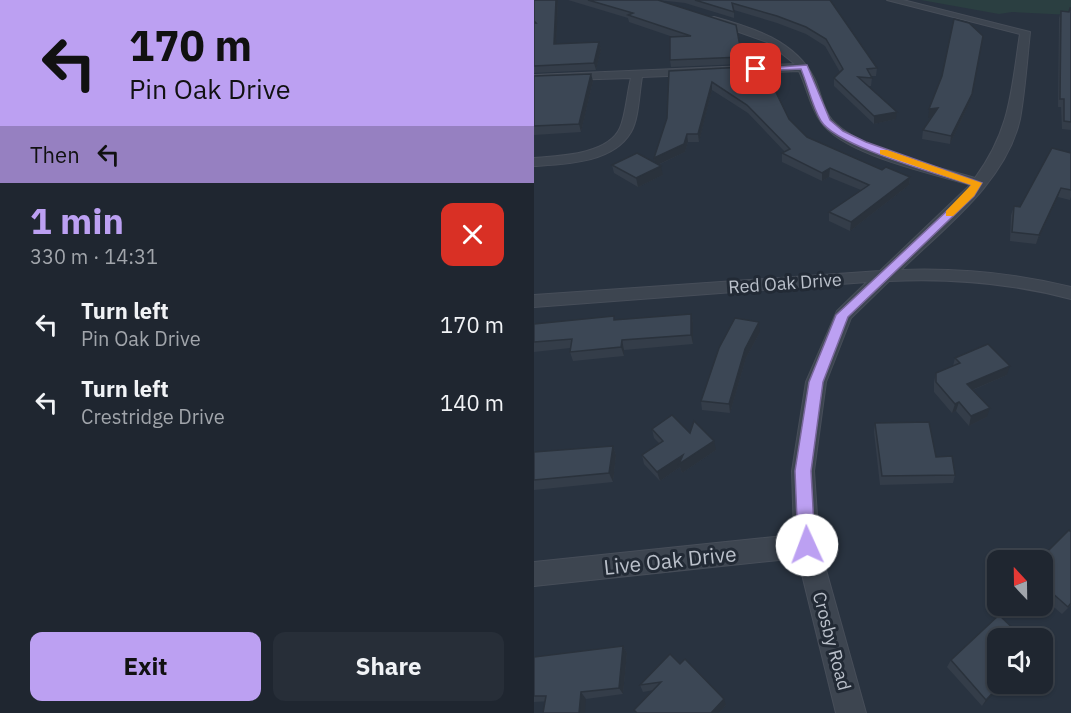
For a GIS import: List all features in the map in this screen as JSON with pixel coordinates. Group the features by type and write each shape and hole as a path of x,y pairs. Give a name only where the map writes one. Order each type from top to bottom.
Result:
{"street":[{"name":"Crosby Road","path":"851,713 807,545 803,471 816,382 843,315 971,194 976,183 997,158 1013,121 1026,28 892,0"},
{"path":"705,17 759,35 786,47 804,67 826,122 840,133 863,144 976,183"},
{"path":"534,78 804,67"},
{"path":"534,162 563,160 591,154 621,138 626,130 637,74"},
{"name":"Red Oak Drive","path":"534,301 938,273 1026,282 1071,292"},
{"name":"Live Oak Drive","path":"534,574 807,545"}],"green space":[{"path":"921,0 1071,0 1071,15 1012,12 999,14"}],"building":[{"path":"534,0 556,0 554,44 599,42 594,63 534,66 534,23 536,23 534,21"},
{"path":"588,0 658,0 736,25 742,57 670,60 670,37 691,36 628,15 633,13"},
{"path":"695,0 830,0 877,68 867,69 872,78 858,77 897,112 874,116 834,78 843,69 826,39 806,27 732,3 734,12"},
{"path":"1070,8 1071,122 1064,121 1064,99 1060,99 1061,11 1069,12"},
{"path":"954,19 969,23 983,36 972,94 951,136 923,130 938,108 929,109 942,76"},
{"path":"744,67 745,73 768,75 768,80 789,119 807,137 882,170 886,167 910,177 851,222 829,212 869,185 830,168 822,173 782,153 790,149 747,105 712,82 698,134 687,134 684,144 654,158 667,118 669,71"},
{"path":"591,74 579,124 534,126 534,76"},
{"path":"1052,148 1071,153 1071,190 1061,188 1039,235 1012,232 1014,206 1020,207"},
{"path":"637,153 661,166 636,178 612,165"},
{"path":"691,314 691,335 622,340 621,347 570,352 572,339 534,342 534,324 614,316 614,320"},
{"path":"735,318 759,322 745,349 729,404 701,401 719,348"},
{"path":"988,344 1010,366 967,384 990,408 971,416 959,402 955,404 936,382 936,373 960,363 955,358"},
{"path":"672,415 690,433 694,421 714,441 679,464 683,455 657,472 642,455 663,441 652,429"},
{"path":"929,422 936,457 952,456 955,475 882,476 875,423"},
{"path":"613,446 609,473 534,480 534,452"},
{"path":"1069,530 1071,532 1071,603 1068,607 1053,594 1053,550 1049,550"},
{"path":"998,616 1013,628 987,628 987,694 992,694 986,700 951,660"},
{"path":"623,646 619,688 581,692 579,713 543,713 546,696 534,696 534,657"},
{"path":"670,654 680,664 685,659 724,699 711,713 637,713 634,710 661,682 640,685"}],"slow traffic":[{"path":"884,152 976,183 971,194 949,214"}],"route":[{"path":"756,69 804,67 826,122 840,133 863,144 976,183 971,194 843,315 816,382 803,471 807,545"}]}
